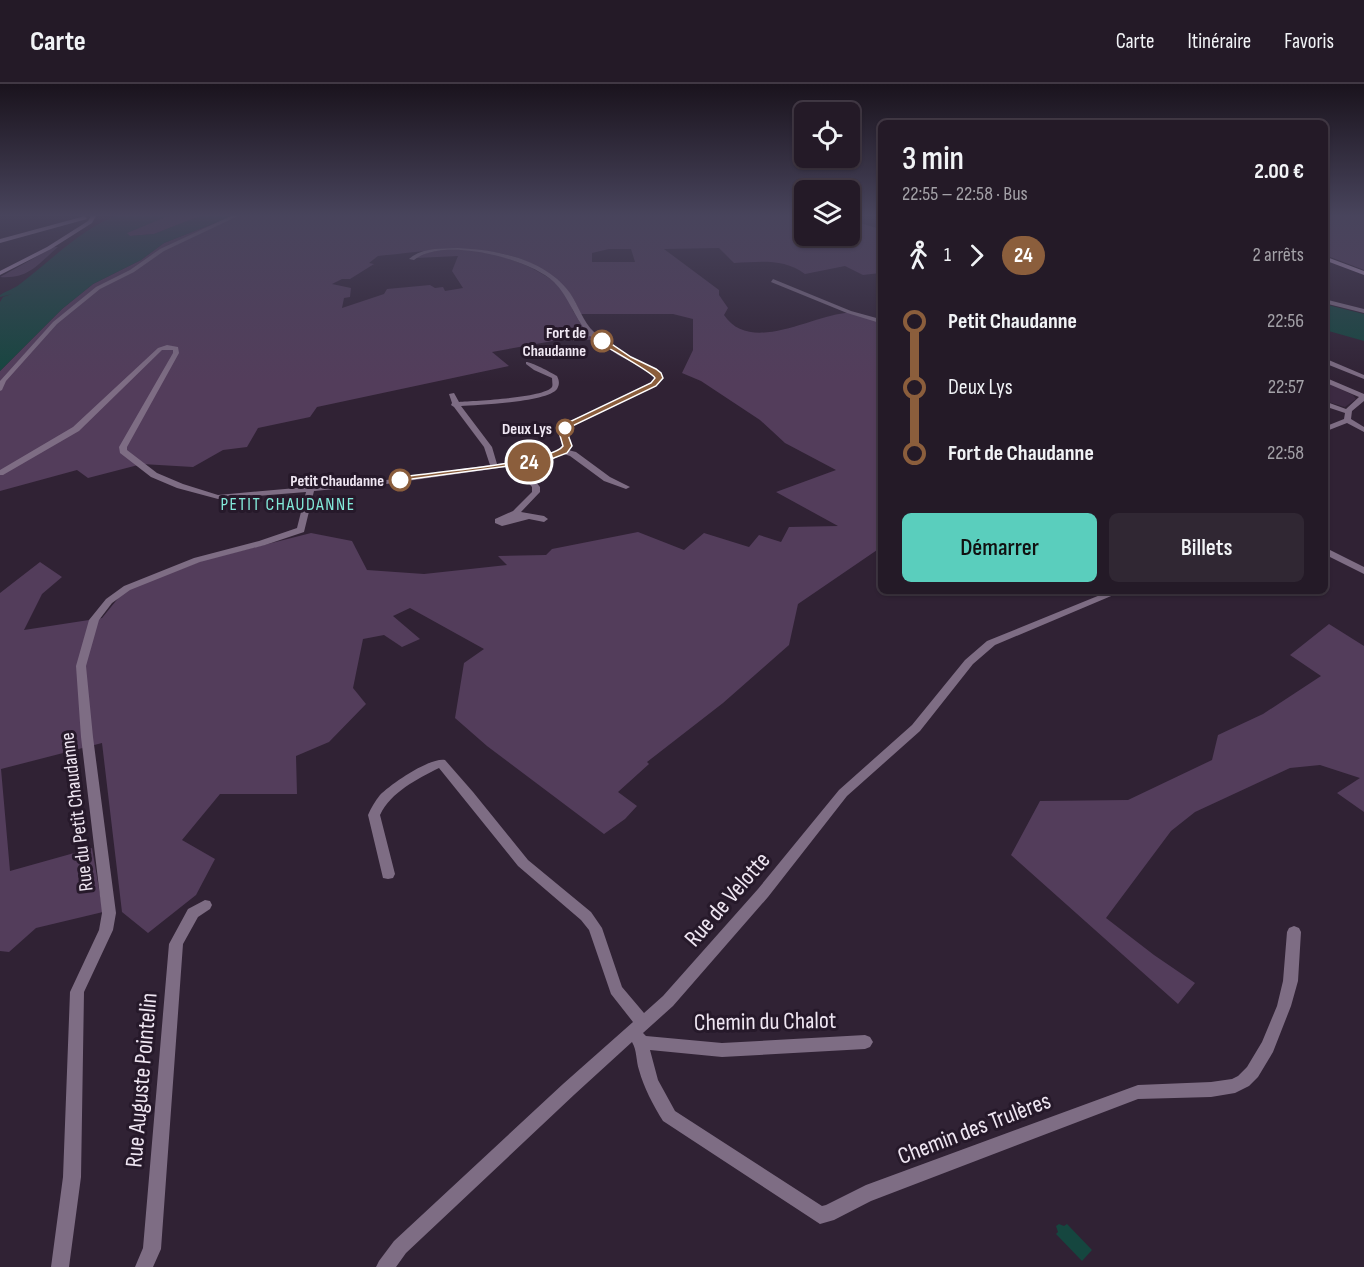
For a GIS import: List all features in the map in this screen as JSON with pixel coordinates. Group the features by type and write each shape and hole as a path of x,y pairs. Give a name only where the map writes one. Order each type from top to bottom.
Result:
{"street":[{"path":"0,389 3,381 55,323 98,288 132,271"},
{"path":"0,473 76,429 160,349 173,346 176,348 176,353 123,447 123,451 154,475 180,486 218,497 386,482 546,459 564,451 567,446 563,432 568,425 654,384 659,374 628,358 591,333 577,315 566,291 540,271"},
{"path":"773,281 849,312 878,320"},
{"path":"1328,302 1364,311"},
{"path":"575,340 591,333"},
{"path":"1328,362 1364,377"},
{"path":"454,405 539,396 553,390 556,385 555,377 528,363"},
{"path":"1328,381 1364,397 1348,416 1328,428"},
{"path":"452,394 454,405 474,426 491,451 494,467"},
{"path":"1328,406 1348,416 1364,430"},
{"path":"564,451 573,454 607,479 626,486"},
{"path":"517,464 537,490 516,513 498,521 502,523 526,517"},
{"name":"Rue du Petit Chaudanne","path":"60,1267 72,1176 77,992 106,930 109,913 87,737 81,666 94,620 109,601 127,588 197,560 298,532 303,526 311,488"},
{"path":"516,513 526,517 544,519"},
{"path":"1328,552 1364,571"},
{"name":"Rue de Velotte","path":"385,1267 400,1247 569,1089 640,1034 764,893 843,793 916,728 969,662 991,643 1111,594"},
{"path":"388,874 374,815 376,807 401,784 441,763 523,862 586,916 595,928 616,990 640,1034"},
{"name":"Rue Auguste Pointelin","path":"144,1267 152,1249 176,944 193,913 205,905"},
{"name":"Chemin des Trulères","path":"640,1034 642,1056 662,1107 669,1116 820,1215 828,1214 866,1194 1138,1092 1171,1089 1207,1091 1238,1085 1258,1067 1287,997 1294,932"},
{"name":"Chemin du Chalot","path":"640,1034 722,1050 865,1042"}],"shaded area":[{"path":"10,271 30,271 18,276 0,277"},
{"path":"36,271 119,271 93,284 62,309 0,371 0,302 3,297 12,294 0,297 0,295 18,286"},
{"path":"119,271 362,271 350,279 342,279 332,284 351,288 350,297 344,298 342,308 384,294 387,289 430,285 435,288 443,287 445,291 463,288 452,271 537,271 563,289 579,321 595,340 564,339 492,352 509,366 317,407 310,417 258,428 247,447 223,450 193,467 142,464 88,478 77,470 0,491 0,371 62,309 93,284"},
{"path":"544,271 694,271 719,290 719,295 728,308 724,315 735,326 749,332 764,333 781,330 845,313 878,321 878,549 798,604 789,645 723,703 647,762 649,764 618,792 637,806 625,819 604,834 487,746 455,718 464,663 484,649 410,608 393,616 420,639 402,647 384,635 363,639 353,688 366,704 329,742 296,756 297,794 220,794 182,840 215,859 196,895 148,933 122,912 102,743 1,769 10,871 92,848 103,912 36,928 9,952 0,951 0,593 40,562 62,577 42,594 24,630 102,618 124,591 204,560 311,533 352,541 367,570 424,574 507,565 498,556 546,555 552,549 638,532 684,550 704,533 749,547 759,535 781,542 789,527 838,526 776,492 836,470 785,443 760,420 701,381 682,373 693,350 693,319 673,314 581,314 569,292"},
{"path":"801,271 819,271 805,274"},
{"path":"855,271 878,271 878,273 863,275"},
{"path":"1328,305 1364,314 1364,341 1328,331"},
{"path":"1328,383 1353,395 1356,399 1345,407 1328,402"},
{"path":"1329,624 1364,646 1364,812 1337,793 1360,778 1320,765 1290,768 1195,812 1171,831 1106,918 1195,983 1178,1004 1011,855 1040,801 1128,800 1212,760 1218,735 1263,714 1321,676 1290,655"},
{"path":"1059,1224 1064,1226 1067,1224 1092,1250 1082,1261 1056,1234 1058,1232 1056,1226"}],"bus line":[{"name":"24","path":"400,480 546,459 564,451 567,441 563,432 568,425 658,381 659,374 654,370 628,358 602,341"}],"place":[{"name":"Fort de Chaudanne","path":"602,341"},
{"name":"Deux Lys","path":"565,428"},
{"name":"Petit Chaudanne","path":"400,480"}],"district":[{"name":"PETIT CHAUDANNE","path":"288,504"}]}
